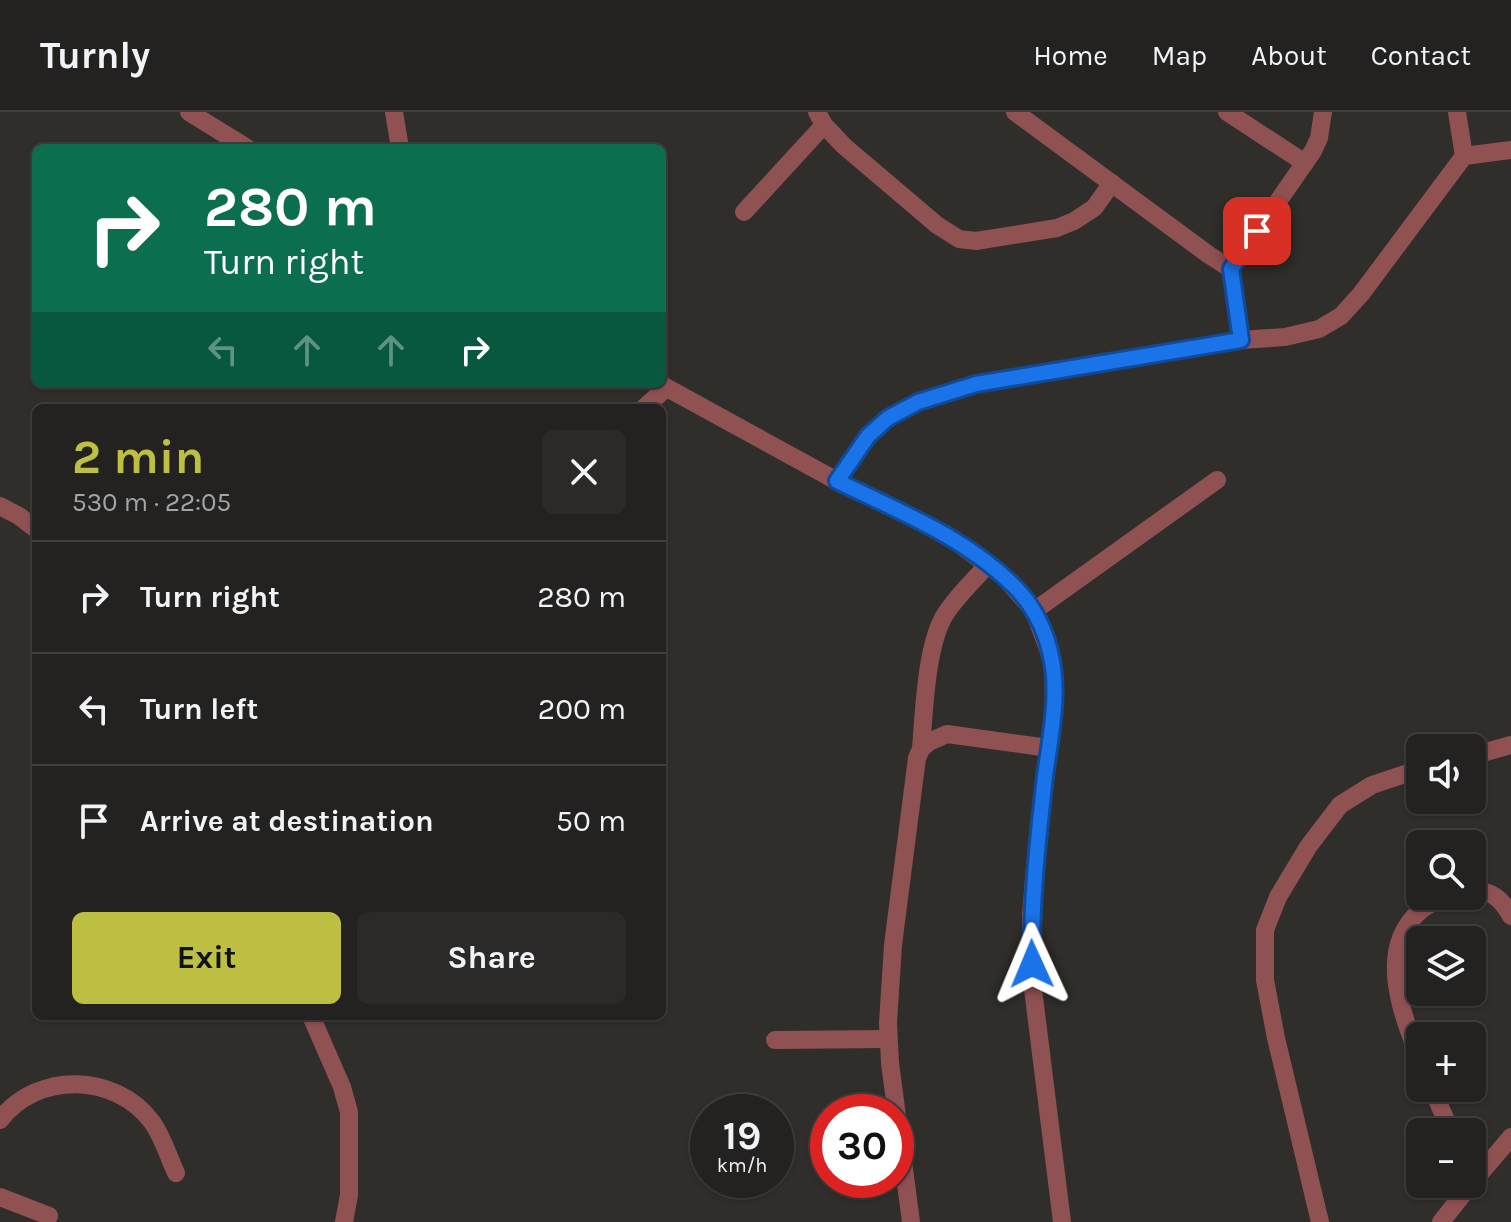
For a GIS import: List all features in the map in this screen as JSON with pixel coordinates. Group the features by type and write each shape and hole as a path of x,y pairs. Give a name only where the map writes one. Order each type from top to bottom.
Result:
{"street":[{"path":"189,112 241,144"},
{"path":"394,112 400,144"},
{"path":"1015,112 1231,269"},
{"path":"1227,112 1305,163"},
{"path":"1241,340 1231,269 1305,163 1319,138 1323,112"},
{"path":"837,481 868,436 888,418 918,402 976,384 1241,340 1285,337 1319,329 1341,316 1361,294 1464,156 1457,112"},
{"path":"744,212 820,118 844,146 937,225 959,239 976,241 1057,228 1094,208 1112,183"},
{"path":"1464,156 1511,150"},
{"path":"647,404 661,388"},
{"path":"666,388 837,481 944,533 1017,589 1034,611 1053,662 1054,706 1031,915 1033,989 1062,1222"},
{"path":"1034,611 1217,480"},
{"path":"0,506 32,526"},
{"path":"911,1222 888,1039 893,945 917,758 921,749 926,688 938,631 954,604 988,564"},
{"path":"921,749 947,734 1049,748"},
{"path":"1486,752 1511,745"},
{"path":"1320,1222 1265,980 1265,930 1285,884 1340,805 1372,785 1406,774"},
{"path":"1486,892 1498,898 1511,916"},
{"path":"1406,1025 1396,972 1397,950 1403,935 1422,910"},
{"path":"313,1020 342,1087 349,1112 349,1195 344,1222"},
{"path":"775,1040 888,1039"},
{"path":"0,1120 24,1098 47,1087 74,1083 97,1087 119,1095 143,1112 153,1123 176,1173"},
{"path":"1486,1157 1511,1137"},
{"path":"0,1197 49,1216"},
{"path":"1441,1222 1461,1198"}],"route":[{"path":"1032,964 1031,915 1036,856 1054,706 1053,662 1045,636 1034,611 1017,589 988,564 944,533 837,481 868,436 888,418 918,402 976,384 1241,340 1231,269 1257,231"}]}
